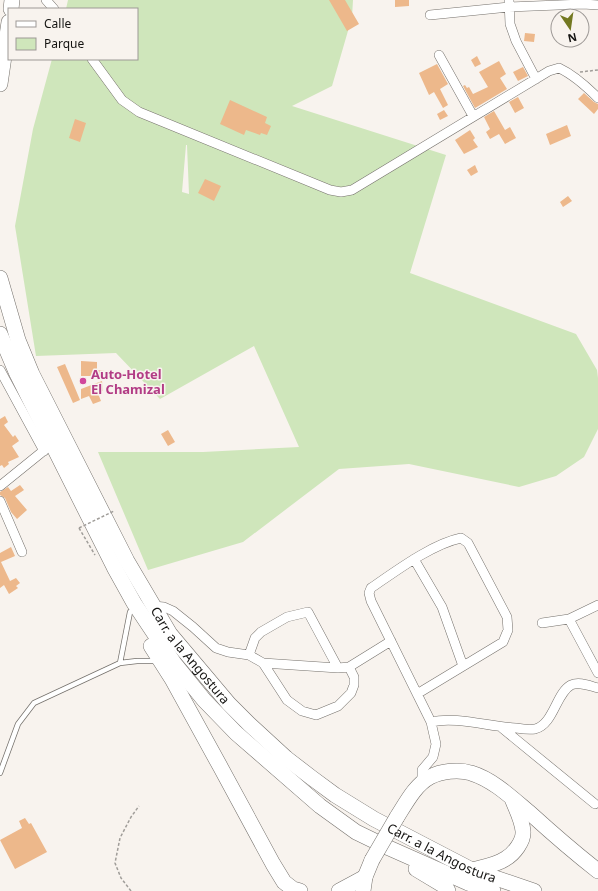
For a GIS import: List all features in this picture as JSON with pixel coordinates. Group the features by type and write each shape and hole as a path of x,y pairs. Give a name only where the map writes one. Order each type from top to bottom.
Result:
{"main road":[{"path":"0,84 8,29"},
{"name":"Carr. a la Angostura","path":"0,278 18,340 32,374 127,561 170,634 229,704 248,724 286,758 335,795 374,819 472,870 534,891"},
{"name":"Carr. a la Angostura","path":"0,334 47,447 134,602 174,663 204,700 226,722 320,806 356,832 468,883 493,891"},
{"path":"114,567 120,596 160,660 222,768 273,864 287,886 300,891"},
{"path":"339,891 364,884 372,860 408,799 422,783 430,777 454,771 470,772 490,782 512,798 598,871"},
{"path":"472,870 505,860 520,844 523,833 521,820 512,798"},
{"path":"389,848 398,860 426,874 446,887 448,891"}],"street":[{"path":"46,0 53,8"},
{"path":"430,15 509,4 598,5"},
{"path":"509,4 510,24 516,41 536,79"},
{"path":"439,55 473,116"},
{"path":"93,60 122,100 139,112 330,190 341,192 352,190 549,71 559,68 581,81 598,98"},
{"path":"0,370 47,447 0,486"},
{"path":"0,501 22,552"},
{"path":"417,694 503,642 508,630 507,617 468,543 461,538 451,540 414,559 371,588 369,593 371,601 391,641 417,694 431,722 436,744 433,757 422,770 422,783"},
{"path":"414,559 442,607 463,666"},
{"path":"542,623 569,619 598,605"},
{"path":"154,606 164,607 173,611 216,648 228,652 249,655 263,663 338,668 349,667 391,641"},
{"path":"249,655 255,638 261,632 287,617 308,612 338,668"},
{"path":"569,619 598,673"},
{"path":"263,663 287,700 302,710 316,715 338,706 351,694 354,685 354,677 349,667"},
{"path":"431,722 442,720 502,728 534,729 542,726 565,690 572,685 581,684 598,688"},
{"path":"502,728 595,804"}],"lane":[{"path":"120,663 130,612"},
{"path":"0,773 18,724 34,703 120,663 160,660"}],"path":[{"path":"568,73 598,70"},
{"path":"89,545 79,528 114,511"},
{"path":"131,891 120,878 115,863 120,838 131,817 139,806"}],"green space":[{"path":"68,0 353,0 352,17 332,86 292,106 446,155 410,273 576,334 597,370 598,378 598,429 584,457 556,476 519,487 409,464 339,469 243,542 148,570 98,452 203,452 299,447 254,346 160,399 116,353 36,356 15,226 33,129 52,60 138,60 138,8 66,8","holes":["186,145 187,145 189,194 182,192"]}],"building":[{"path":"329,0 345,0 359,24 347,31"},
{"path":"395,0 409,0 409,6 395,7"},
{"path":"525,33 535,34 534,42 524,41"},
{"path":"477,56 481,64 475,67 471,60"},
{"path":"499,61 506,74 500,78 507,89 475,108 463,86 465,85 467,88 469,87 473,94 488,87 479,72"},
{"path":"437,64 448,84 440,89 448,105 443,108 434,92 429,95 419,73"},
{"path":"523,67 528,76 518,81 513,72"},
{"path":"584,93 598,104 598,109 594,114 578,99"},
{"path":"518,97 524,108 515,113 509,102"},
{"path":"230,100 267,117 265,123 271,126 267,135 261,133 260,135 246,130 244,135 220,124"},
{"path":"444,110 448,116 440,120 437,114"},
{"path":"494,111 505,130 510,127 516,138 505,144 499,134 490,139 486,132 490,129 484,117"},
{"path":"75,119 86,123 80,142 69,138"},
{"path":"567,125 571,136 550,145 546,134"},
{"path":"470,130 475,138 473,140 478,147 464,154 455,140"},
{"path":"475,165 478,172 471,176 467,170"},
{"path":"205,179 221,186 214,201 198,193"},
{"path":"568,196 572,201 563,207 560,202"},
{"path":"81,361 97,362 97,370 105,371 104,376 81,376"},
{"path":"65,364 80,400 73,403 57,367"},
{"path":"102,381 103,391 97,391 101,401 93,404 89,396 81,399 81,389"},
{"path":"5,416 8,422 4,425 13,437 15,435 19,441 12,446 19,457 8,462 9,464 4,468 2,465 0,466 0,419"},
{"path":"168,430 175,442 168,446 161,434"},
{"path":"20,485 24,490 15,496 27,510 17,519 11,512 5,498 0,495 0,492 8,487 11,491"},
{"path":"11,547 15,556 1,562 10,581 16,578 20,583 16,586 18,588 9,594 4,585 0,588 0,553"},
{"path":"25,818 29,824 31,823 47,852 15,869 0,840 22,828 19,821"}],"place":[{"name":"Auto-Hotel El Chamizal","path":"83,381"}]}
